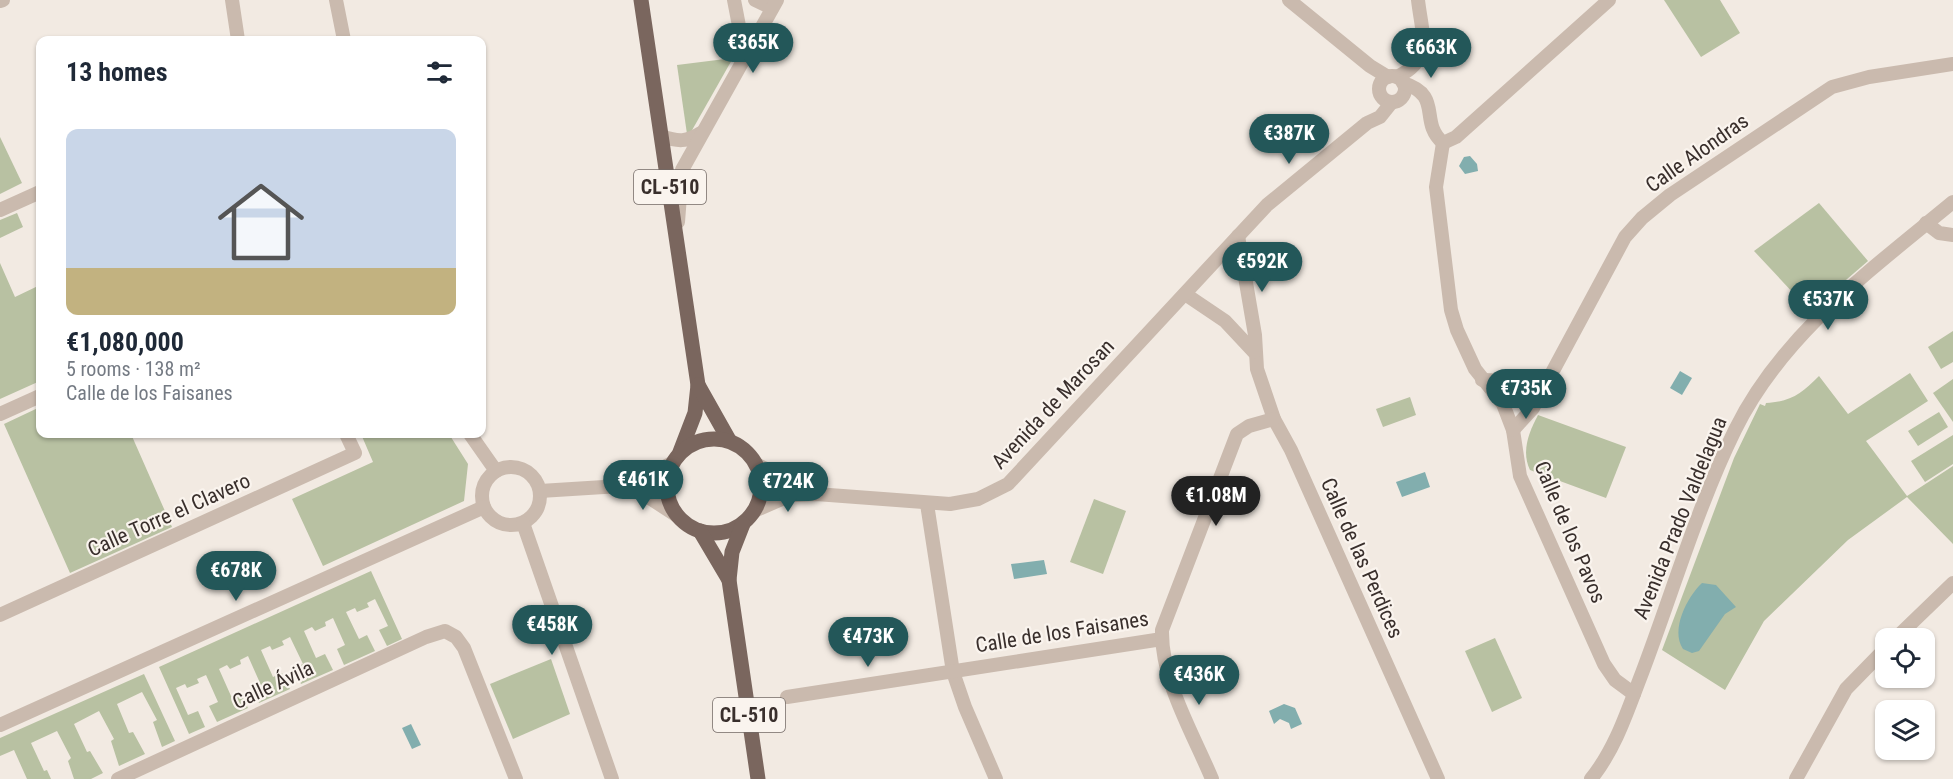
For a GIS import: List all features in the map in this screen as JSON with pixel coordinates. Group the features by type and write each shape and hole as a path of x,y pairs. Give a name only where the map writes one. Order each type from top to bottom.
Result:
{"main road":[{"name":"CL-510","path":"641,0 698,385 695,413 667,480 668,496 676,515 687,525 700,531 729,580"},
{"name":"CL-510","path":"698,385 729,440 746,451 756,464 762,481 760,497 754,511 743,524 732,552 729,580 758,779"},
{"path":"676,458 695,442 712,438 729,440"},
{"path":"700,531 722,532 743,524"}],"street":[{"path":"232,0 237,36"},
{"path":"336,0 343,36"},
{"path":"734,0 745,57"},
{"path":"677,237 682,170 775,4 755,0"},
{"path":"1289,0 1370,66 1391,88 1416,87 1425,94 1433,132 1443,143 1456,137 1610,0"},
{"name":"Avenida de Marosan","path":"754,511 791,495 816,494 950,504 978,499 1008,484 1267,205 1367,123 1380,117 1391,88 1413,69 1423,51 1418,0"},
{"name":"Calle Alondras","path":"1514,430 1533,408 1625,237 1642,218 1670,195 1832,87 1869,77 1953,64"},
{"path":"662,136 676,141 689,140 702,133"},
{"name":"Calle de los Pavos","path":"1443,143 1436,187 1451,310 1463,345 1482,380 1503,404 1514,430 1520,476 1594,644 1615,680 1634,694"},
{"path":"0,210 36,194"},
{"name":"Avenida Prado Valdelagua","path":"1591,779 1612,747 1723,457 1763,381 1779,359 1808,328 1926,223 1953,202"},
{"path":"1942,211 1953,226"},
{"path":"1926,223 1939,233 1953,235"},
{"name":"Calle de las Perdices","path":"1238,236 1255,335 1254,352 1274,419 1291,450 1438,779"},
{"name":"Calle de las Perdices","path":"1185,294 1229,325 1254,352"},
{"path":"1229,325 1239,323 1250,315"},
{"path":"1482,380 1546,382"},
{"path":"0,414 36,398"},
{"name":"Calle de los Faisanes","path":"787,697 1162,639 1175,590 1237,435 1249,426 1274,419"},
{"name":"Calle Torre el Clavero","path":"0,615 355,453 348,438"},
{"path":"473,438 496,471"},
{"path":"540,491 620,486 644,478 676,458"},
{"name":"Avenida de Marosan","path":"756,464 816,494"},
{"path":"509,467 527,471 536,480 540,491 537,510 523,523 511,525 500,523 490,516 484,507 482,492 487,479 496,471 509,467"},
{"path":"620,486 642,492 676,515"},
{"path":"927,504 953,672 965,707 996,779"},
{"path":"0,725 484,507"},
{"path":"523,523 609,778"},
{"path":"1906,628 1953,583"},
{"name":"Calle Ávila","path":"118,779 426,637 446,631 456,636 464,648 516,779"},
{"path":"1162,639 1162,652 1170,681 1212,779"},
{"path":"1796,779 1846,689 1875,659"}],"green space":[{"path":"1664,0 1720,0 1740,33 1701,57"},
{"path":"733,58 691,132 687,134 677,65"},
{"path":"0,137 22,183 0,194"},
{"path":"1819,203 1868,261 1810,311 1754,251"},
{"path":"17,213 23,227 0,238 0,220"},
{"path":"0,263 15,297 36,287 36,383 0,399"},
{"path":"1953,331 1953,362 1941,369 1928,347"},
{"path":"1910,373 1928,401 1866,441 1907,496 1953,466 1953,544 1907,497 1848,540 1764,621 1725,690 1662,650 1734,458 1760,404 1765,406 1766,403 1789,398 1801,392 1819,376 1848,414"},
{"path":"1953,379 1953,422 1933,393"},
{"path":"1410,397 1416,415 1383,427 1376,409"},
{"path":"36,409 36,438 133,438 172,527 70,573 4,424"},
{"path":"1939,412 1948,427 1918,446 1908,431"},
{"path":"1538,415 1626,447 1606,498 1530,470 1526,449 1529,435"},
{"path":"1953,435 1953,464 1925,482 1911,461"},
{"path":"363,438 452,438 468,464 464,501 323,566 292,499 373,462"},
{"path":"1094,499 1126,511 1103,574 1070,562"},
{"path":"371,571 402,639 387,646 379,630 388,626 375,599 367,603 369,607 357,612 355,608 346,612 359,639 367,635 375,651 344,665 337,649 345,645 333,618 325,622 326,626 315,631 312,627 304,631 316,658 325,654 333,670 301,684 294,668 303,664 290,637 282,641 284,645 272,650 270,646 261,650 273,677 282,673 290,689 259,703 252,687 260,683 248,656 240,660 241,664 230,669 227,665 219,669 231,696 240,692 248,708 217,722 209,706 218,702 206,675 197,679 199,683 187,688 185,684 176,688 188,715 198,711 205,727 189,734 159,667"},
{"path":"1495,638 1522,698 1492,712 1465,651"},
{"path":"551,659 570,714 513,739 490,684"},
{"path":"144,674 175,741 162,747 153,722 157,720 142,692 117,704 129,733 133,732 145,754 119,766 111,741 114,739 99,711 74,724 87,752 90,751 103,773 91,779 74,779 68,761 71,758 57,731 31,743 44,771 47,770 51,779 27,779 14,750 0,756 0,738"}],"water":[{"path":"1470,156 1477,164 1478,171 1465,174 1459,166 1464,157"},
{"path":"1680,371 1692,378 1682,395 1670,388"},
{"path":"1425,472 1430,487 1402,497 1396,482"},
{"path":"1044,560 1047,574 1014,579 1011,564"},
{"path":"1702,583 1716,585 1736,607 1725,614 1699,651 1692,653 1683,649 1679,641 1679,623 1686,605"},
{"path":"1284,704 1295,708 1302,724 1291,729 1289,723 1280,719 1274,724 1269,711"},
{"path":"411,724 421,745 412,749 402,728"}]}
